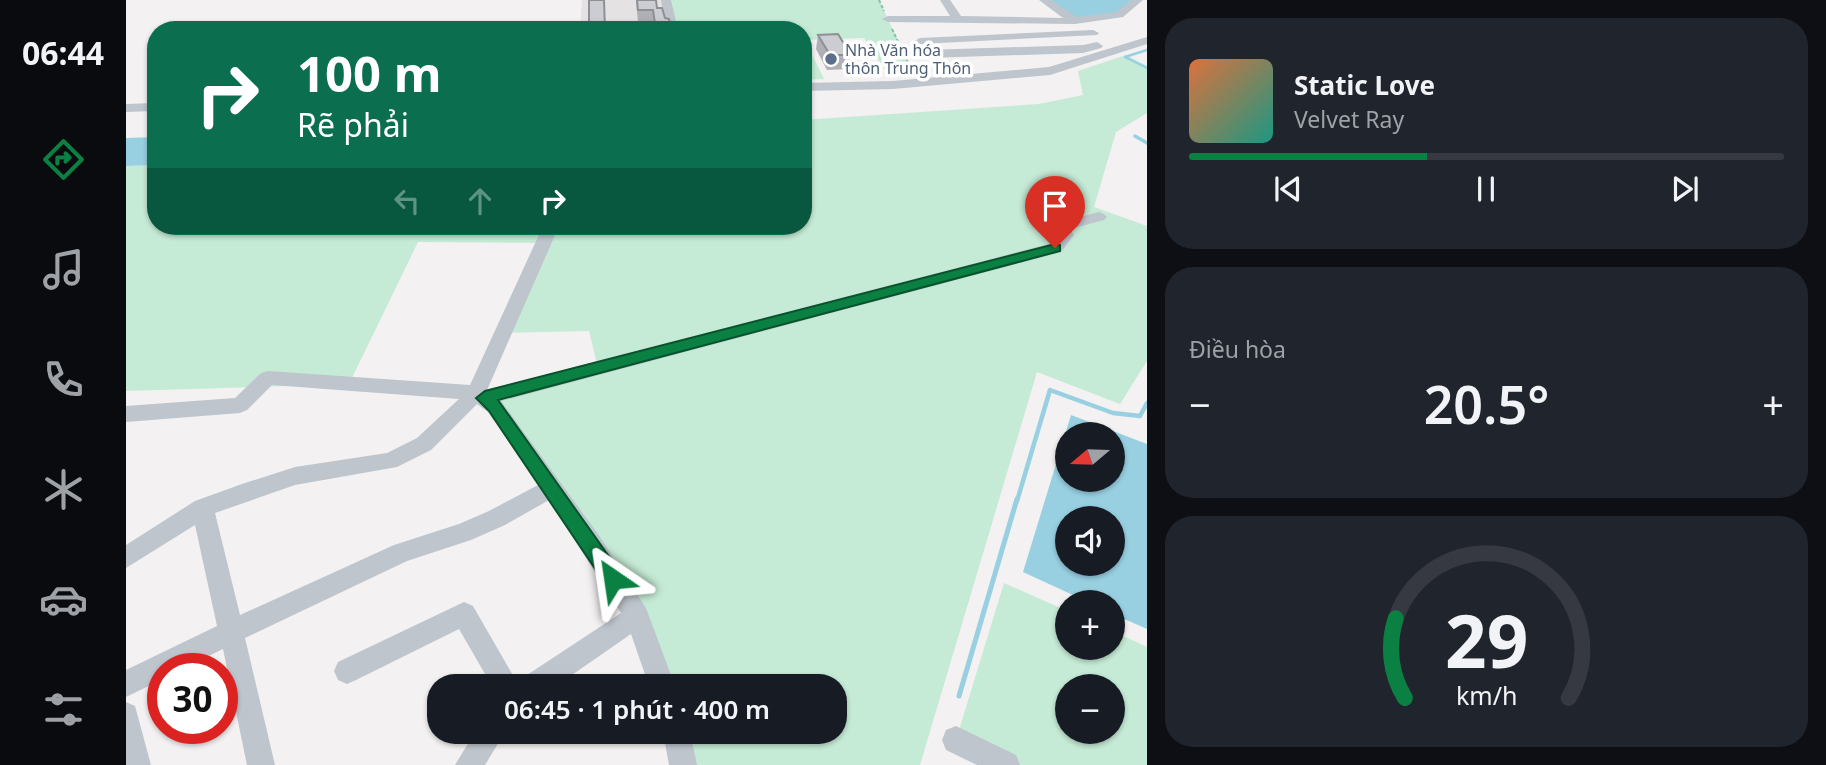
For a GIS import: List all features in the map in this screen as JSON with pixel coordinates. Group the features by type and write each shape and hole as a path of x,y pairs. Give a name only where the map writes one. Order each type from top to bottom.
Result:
{"street":[{"path":"666,0 670,21"},
{"path":"946,0 959,21"},
{"path":"1044,0 1117,46"},
{"path":"887,19 1075,21 1119,15 1138,0"},
{"path":"920,41 1093,33"},
{"path":"926,54 1083,49 1147,40"},
{"path":"812,87 918,83 1049,71 1117,46"},
{"path":"126,107 147,107"},
{"path":"126,414 240,405 268,378 480,395 1055,248 1066,235 1060,227 1099,217"},
{"path":"126,558 203,508 295,476 390,461 424,444 480,395 547,235"},
{"path":"480,395 495,407 590,541 637,616 658,674"},
{"path":"126,684 231,630 402,552 498,519 552,488"},
{"path":"203,508 244,677 261,765"},
{"path":"347,671 464,614 499,674"},
{"path":"551,674 637,616"},
{"path":"126,715 137,765"},
{"path":"956,740 1006,765"},
{"path":"469,765 483,744"},
{"path":"679,744 683,765"}],"path":[{"path":"878,0 918,83"}],"shaded area":[{"path":"582,0 664,0 668,21 581,21"}],"green space":[{"path":"667,0 879,0 914,75 889,76 864,38 812,40 812,21 670,21"},
{"path":"812,54 824,79 812,80"},
{"path":"1126,55 1147,66 1147,113 1116,132 1094,207 1147,226 1147,361 1120,404 1037,372 920,765 683,765 679,744 847,744 847,674 658,674 637,616 485,398 598,368 589,331 502,333 542,243 418,242 349,384 126,391 126,166 147,165 147,235 812,235 812,119 1039,104 1083,95 1078,71"},
{"path":"1004,583 1055,606 1055,660 1125,660 1125,637 1147,647 1147,765 1006,765 956,740"}],"water":[{"path":"1044,0 1138,0 1125,12 1075,21"},
{"path":"147,137 147,165 126,166 126,138"},
{"path":"1071,415 1089,422 1069,422"},
{"path":"1125,436 1147,444 1147,629 1125,619 1125,590 1062,590 1023,572 1055,467 1055,492 1125,492"}],"building":[{"path":"589,0 604,0 605,21 589,21"},
{"path":"637,0 656,0 657,8 662,8 665,18 669,21 655,21 653,10 638,10"},
{"path":"838,34 851,55 830,55 818,35"}],"waterway":[{"path":"1147,50 1125,57 1147,68"},
{"path":"1135,136 1147,143"},
{"path":"1017,501 1050,390 1113,413 1140,416 1147,403"},
{"path":"959,696 1017,499"}],"place":[{"name":"Nhà Văn hóa thôn Trung Thôn","path":"831,59"}],"route":[{"path":"613,579 590,541 495,407 485,398 1055,248"}]}
